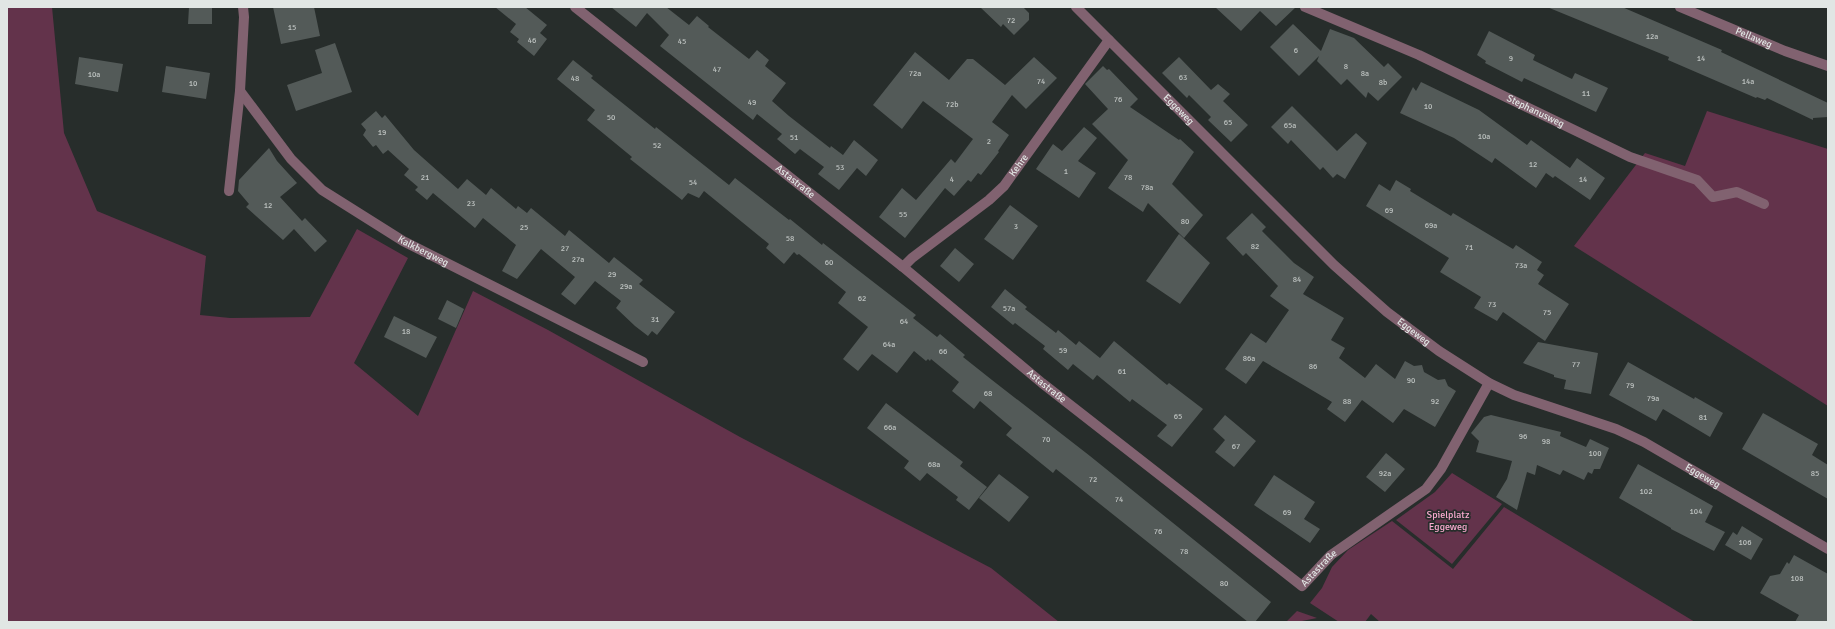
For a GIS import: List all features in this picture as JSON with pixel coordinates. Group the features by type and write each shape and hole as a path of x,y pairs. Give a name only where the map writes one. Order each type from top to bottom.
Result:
{"street":[{"path":"229,191 240,91 244,17 243,7"},
{"name":"Astastraße","path":"575,7 903,267 1042,383 1302,586 1331,555 1426,489 1441,469 1489,383"},
{"name":"Eggeweg","path":"1076,7 1338,269 1387,312 1439,350 1489,383 1514,395 1616,429 1644,442 1828,548"},
{"name":"Stephanusweg","path":"1305,7 1419,55 1630,157 1697,180 1713,197 1736,192 1764,204"},
{"name":"Pellaweg","path":"1680,7 1822,66 1828,66"},
{"name":"Kehre","path":"903,267 912,258 989,200 1004,186 1109,40"},
{"name":"Kalkbergweg","path":"240,91 291,159 322,190 403,241 643,362"}],"green space":[{"path":"7,7 52,7 64,133 97,211 206,256 200,315 230,318 310,317 357,229 408,258 354,363 418,416 473,291 548,330 740,437 991,568 1059,622 7,622"},
{"path":"1707,111 1828,149 1828,406 1574,246 1645,153 1685,166"},
{"name":"Spielplatz Eggeweg","path":"1452,473 1502,504 1452,564 1396,520 1435,492"},
{"path":"1504,507 1695,622 1380,622 1371,614 1365,622 1339,622 1310,603 1322,588 1332,567 1348,550 1392,521 1453,569"},
{"path":"1297,611 1317,618 1297,622 1286,622"}],"building":[{"path":"189,7 212,7 212,24 188,24"},
{"path":"273,7 314,7 320,36 281,44"},
{"path":"495,7 525,7 547,25 540,33 547,39 534,56 517,42 519,39 510,32 516,24"},
{"path":"611,7 666,7 689,25 697,16 709,26 708,27 749,59 757,50 769,60 765,66 786,83 772,101 830,148 831,146 843,155 854,140 878,160 866,176 857,168 839,190 818,174 824,167 800,149 795,154 777,139 782,134 757,114 753,120 660,46 669,35 647,13 636,27"},
{"path":"980,7 1023,7 1029,13 1029,20 1014,35 1003,24 1001,27"},
{"path":"1215,7 1296,7 1276,26 1260,11 1241,31"},
{"path":"1547,7 1622,7 1722,50 1721,52 1828,103 1828,117 1813,118 1813,120 1767,98 1765,100 1756,98 1668,60 1669,57"},
{"path":"1293,24 1321,51 1330,29 1354,38 1384,67 1388,63 1402,77 1378,101 1368,92 1366,98 1347,79 1341,85 1317,61 1319,56 1299,76 1270,47"},
{"path":"1489,31 1535,55 1533,60 1572,79 1575,73 1608,88 1596,112 1524,78 1522,82 1485,63 1486,61 1477,55"},
{"path":"335,43 352,92 296,111 287,85 322,73 315,50"},
{"path":"915,52 949,80 967,59 973,59 1005,85 1034,57 1057,78 1026,109 1012,95 992,122 1009,135 998,151 999,152 981,175 978,173 971,182 968,180 954,196 945,188 905,238 879,217 902,188 916,200 951,159 955,163 973,139 923,101 902,129 873,105"},
{"path":"79,57 123,64 118,92 75,84"},
{"path":"1179,57 1211,90 1218,84 1230,94 1223,101 1248,125 1231,142 1208,120 1211,117 1189,95 1187,98 1162,73"},
{"path":"573,60 593,76 591,78 729,185 735,178 822,245 823,243 916,315 913,318 937,337 940,334 965,355 963,357 1090,456 1271,602 1255,622 1248,622 1056,469 1053,473 1006,435 1012,428 980,401 974,409 952,391 959,382 931,359 930,361 928,359 926,361 914,351 897,373 872,354 858,371 843,359 868,327 838,303 846,292 799,254 797,255 794,252 784,264 766,248 769,244 704,191 699,198 688,193 682,200 630,159 632,157 587,120 595,110 557,79"},
{"path":"166,66 210,73 206,99 162,92"},
{"path":"1103,66 1107,70 1109,69 1138,99 1130,107 1179,140 1180,139 1194,152 1172,184 1203,215 1184,238 1148,203 1143,212 1108,188 1128,160 1092,124 1108,109 1085,84"},
{"path":"1421,82 1479,110 1527,145 1531,140 1570,168 1577,158 1605,178 1590,200 1555,176 1553,178 1546,173 1536,188 1495,158 1492,163 1454,138 1400,113 1413,87 1416,91"},
{"path":"1292,106 1337,151 1356,133 1367,143 1345,179 1337,174 1333,178 1323,167 1320,170 1291,140 1288,144 1271,127"},
{"path":"376,111 382,118 385,115 414,150 458,189 467,179 486,195 491,188 516,209 518,206 527,213 531,208 565,236 569,230 609,263 614,257 643,280 639,284 675,312 657,335 652,331 648,336 616,308 621,301 595,281 575,305 561,294 575,277 541,249 517,279 502,271 516,245 483,218 475,228 433,193 427,200 415,190 418,187 404,175 409,169 388,150 383,154 376,145 373,147 363,135 366,130 361,124"},
{"path":"1084,127 1097,138 1078,161 1096,173 1079,198 1036,169 1053,144 1062,151"},
{"path":"269,148 277,161 297,183 280,197 302,221 305,218 327,241 315,252 294,229 283,240 246,207 249,204 238,191 239,180"},
{"path":"1396,180 1411,189 1410,191 1451,216 1453,213 1513,249 1516,245 1542,262 1537,270 1544,275 1538,284 1569,304 1545,341 1503,312 1497,321 1474,308 1481,297 1440,272 1449,258 1366,206 1379,184 1390,191"},
{"path":"1010,205 1038,226 1013,260 984,239"},
{"path":"1252,213 1266,227 1262,231 1294,263 1314,277 1303,294 1344,318 1331,340 1345,348 1339,358 1365,378 1376,364 1395,379 1405,361 1414,366 1422,365 1424,372 1438,380 1445,379 1448,386 1456,391 1435,427 1404,409 1393,423 1362,400 1345,422 1327,409 1332,402 1263,361 1246,384 1225,369 1251,333 1266,343 1289,310 1270,296 1278,286 1246,253 1243,256 1226,238"},
{"path":"1179,234 1210,263 1180,304 1146,281"},
{"path":"955,248 974,264 959,282 940,266"},
{"path":"1005,289 1027,307 1025,309 1056,333 1058,330 1076,345 1079,341 1100,358 1114,341 1167,385 1169,383 1203,409 1172,447 1157,436 1167,425 1132,399 1130,402 1097,375 1093,380 1073,364 1068,370 1043,349 1045,346 1015,323 1013,325 991,307"},
{"path":"447,300 464,309 456,328 438,319"},
{"path":"394,316 437,337 426,358 384,337"},
{"path":"1538,342 1598,353 1591,394 1564,389 1566,380 1554,377 1554,375 1523,363"},
{"path":"1628,362 1694,399 1695,397 1723,413 1710,437 1663,409 1656,421 1609,395"},
{"path":"886,403 963,462 960,466 987,487 969,510 956,500 958,497 927,473 920,481 904,468 909,461 867,428"},
{"path":"1763,413 1818,444 1812,455 1828,465 1828,499 1742,449"},
{"path":"1225,415 1256,441 1234,467 1215,452 1225,440 1213,429"},
{"path":"1491,415 1561,432 1560,436 1586,447 1590,439 1609,448 1600,469 1594,469 1592,474 1588,472 1584,480 1563,470 1560,475 1537,465 1535,475 1527,472 1517,510 1496,497 1507,479 1512,461 1476,452 1479,441 1471,433 1484,417"},
{"path":"1386,453 1405,469 1385,492 1366,477"},
{"path":"1638,464 1713,506 1705,522 1725,532 1714,551 1671,529 1619,498"},
{"path":"999,474 1029,497 1009,522 979,498"},
{"path":"1274,475 1315,502 1304,519 1320,529 1310,543 1254,505"},
{"path":"1742,526 1763,539 1751,560 1725,545 1733,532 1737,535"},
{"path":"1794,555 1828,574 1828,622 1795,622 1799,615 1760,593 1770,576 1780,574 1787,562 1789,564"}]}
